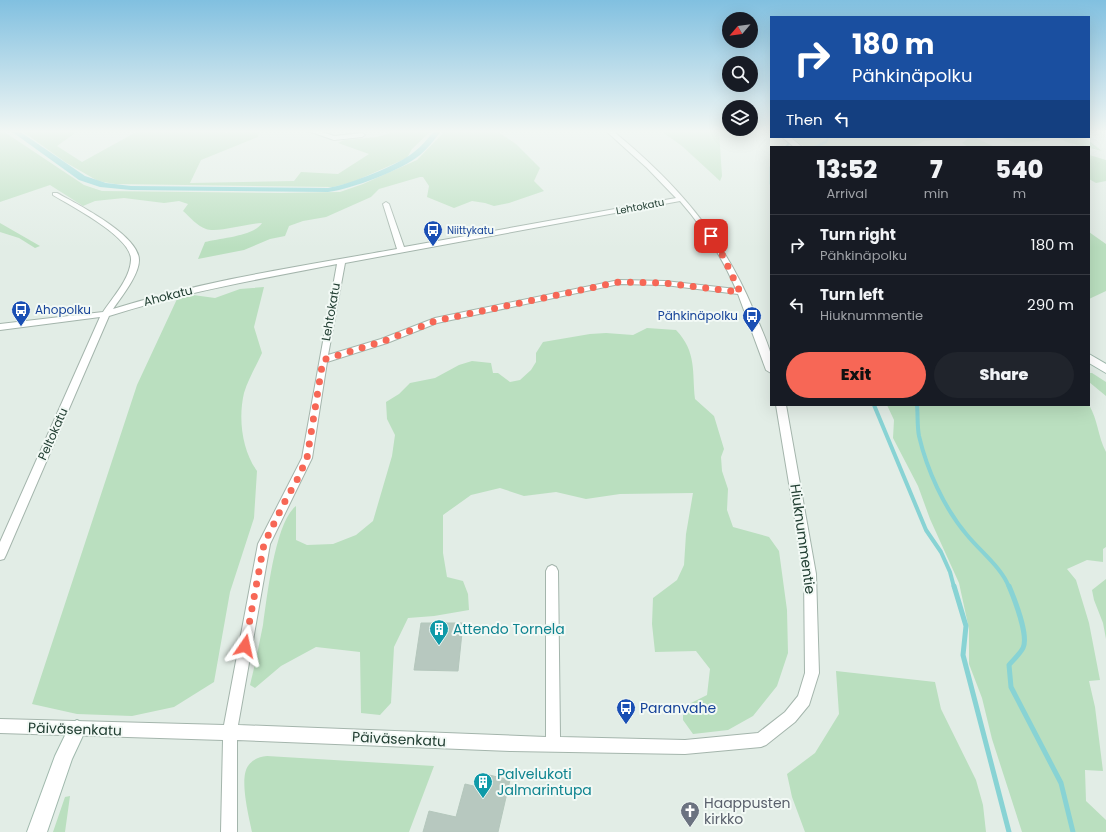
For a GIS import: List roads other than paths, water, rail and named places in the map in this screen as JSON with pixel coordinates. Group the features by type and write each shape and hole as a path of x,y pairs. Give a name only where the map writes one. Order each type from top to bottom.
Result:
{"street":[{"path":"653,170 711,236 723,256 753,318 770,367"},
{"path":"55,194 112,230 133,249 136,259 131,273 106,314"},
{"name":"Lehtokatu","path":"229,832 230,732 264,544 307,458 339,262 680,199"},
{"path":"386,204 402,251"},
{"name":"Ahokatu","path":"0,327 106,314 148,301 222,283 339,262"},
{"path":"323,360 384,341 435,321 619,282 663,283 740,292"},
{"name":"Peltokatu","path":"0,555 106,314"},
{"path":"1090,359 1106,368"},
{"name":"Hiuknummentie","path":"780,406 787,434 810,574 812,673 804,700 790,717"},
{"path":"552,571 553,745"},
{"name":"Päiväsenkatu","path":"0,726 230,732 553,745 685,747 761,740 790,717"},
{"path":"37,832 64,756 77,729"}],"waterway":[{"path":"70,170 82,178 94,183 118,187 328,190 342,188 387,170"},
{"path":"874,406 926,530 941,552 950,572 954,587"},
{"path":"917,406 918,428 922,449 937,488 951,513 972,541 996,566 1009,587"},
{"path":"954,586 966,626 963,655 1009,832"},
{"path":"1009,586 1023,626 1024,635 1023,648 1009,665 1011,687 1061,783 1073,832"}],"place":[{"name":"Niittykatu","path":"433,247"},
{"name":"Ahopolku","path":"21,327"},
{"name":"Pähkinäpolku","path":"752,333"},
{"name":"Attendo Tornela","path":"439,646"},
{"name":"Paranvahe","path":"626,725"},
{"name":"Palvelukoti Jalmarintupa","path":"483,799"},
{"name":"Haappusten kirkko","path":"690,828"}]}
